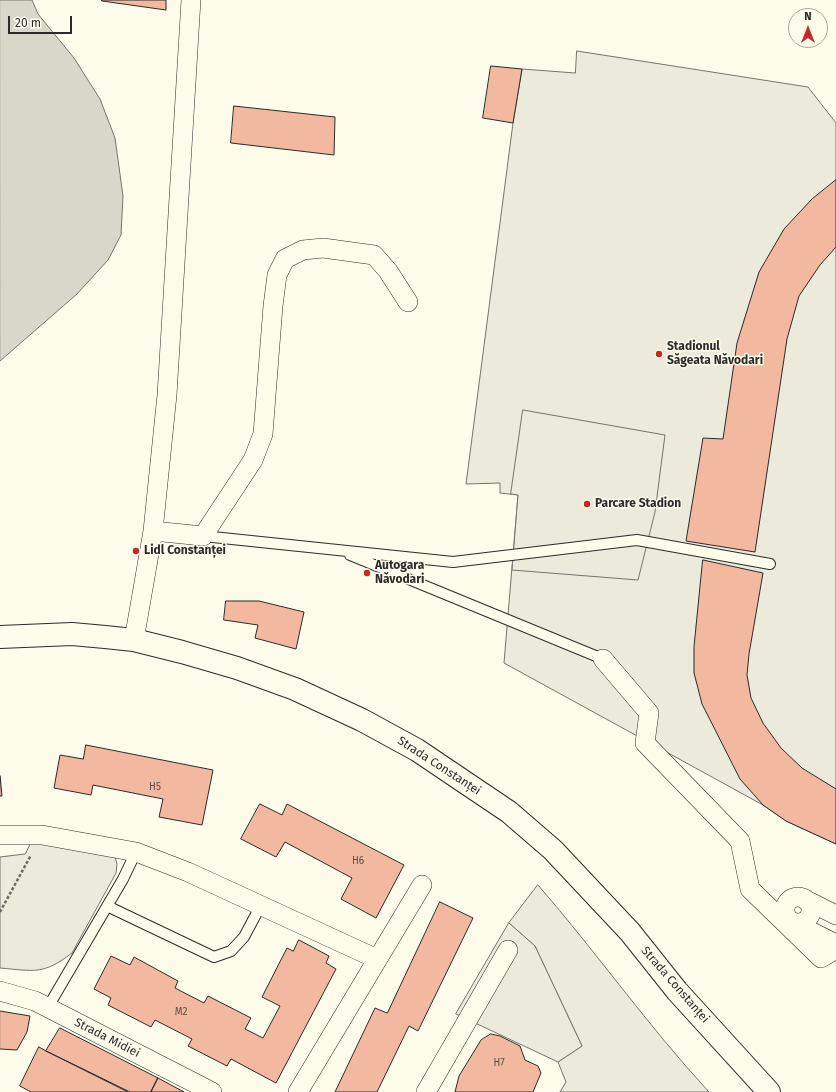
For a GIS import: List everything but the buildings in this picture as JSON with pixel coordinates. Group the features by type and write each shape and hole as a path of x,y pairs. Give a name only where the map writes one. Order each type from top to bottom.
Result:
{"street":[{"path":"134,640 153,532 167,395 191,0"},
{"path":"153,532 202,536 253,460 264,434 273,306 277,275 285,259 303,250 323,248 374,255 388,271 408,302"},
{"name":"Strada Constanței","path":"0,637 72,634 134,640 238,668 295,689 356,717 417,750 509,812 553,850 630,932 677,991 769,1092"},
{"path":"603,659 649,713 645,744 740,841 750,889 821,958 836,949"},
{"path":"0,835 42,835 136,852 188,872 377,959"},
{"path":"298,1092 422,885"},
{"path":"836,915 804,898 794,898 790,900 786,906 785,914 794,923 836,944"},
{"path":"426,1092 508,950"},
{"name":"Strada Midiei","path":"0,991 35,1001 48,1007 212,1092"}],"lane":[{"path":"202,536 453,562 637,540 770,564"},
{"path":"338,550 603,659"},
{"path":"48,1007 107,906 136,852"},
{"path":"107,906 214,957 231,951 244,937 261,905"}],"path":[{"path":"0,912 42,835"}],"shaded area":[{"path":"0,0 32,0 38,14 74,58 100,99 115,138 123,196 121,235 108,260 77,294 0,361"},
{"name":"Stadionul Săgeata Năvodari","path":"577,51 808,87 836,123 836,844 786,821 763,805 504,663 518,495 500,493 500,483 466,484 513,123 522,69 575,73"},
{"name":"Parcare Stadion","path":"523,410 665,435 655,512 638,580 512,570 518,495 511,494"},
{"path":"32,841 115,857 117,864 116,873 72,953 53,965 38,970 0,968 0,857 25,854"},
{"path":"538,885 665,1041 709,1092 560,1092 566,1082 558,1062 582,1046 535,946 509,923"},
{"path":"509,923 535,946 582,1046 558,1062 456,1014"}],"place":[{"name":"Stadionul Săgeata Năvodari","path":"659,354"},
{"name":"Parcare Stadion","path":"587,504"},
{"name":"Lidl Constanței","path":"136,551"},
{"name":"Autogara Năvodari","path":"367,573"}]}
